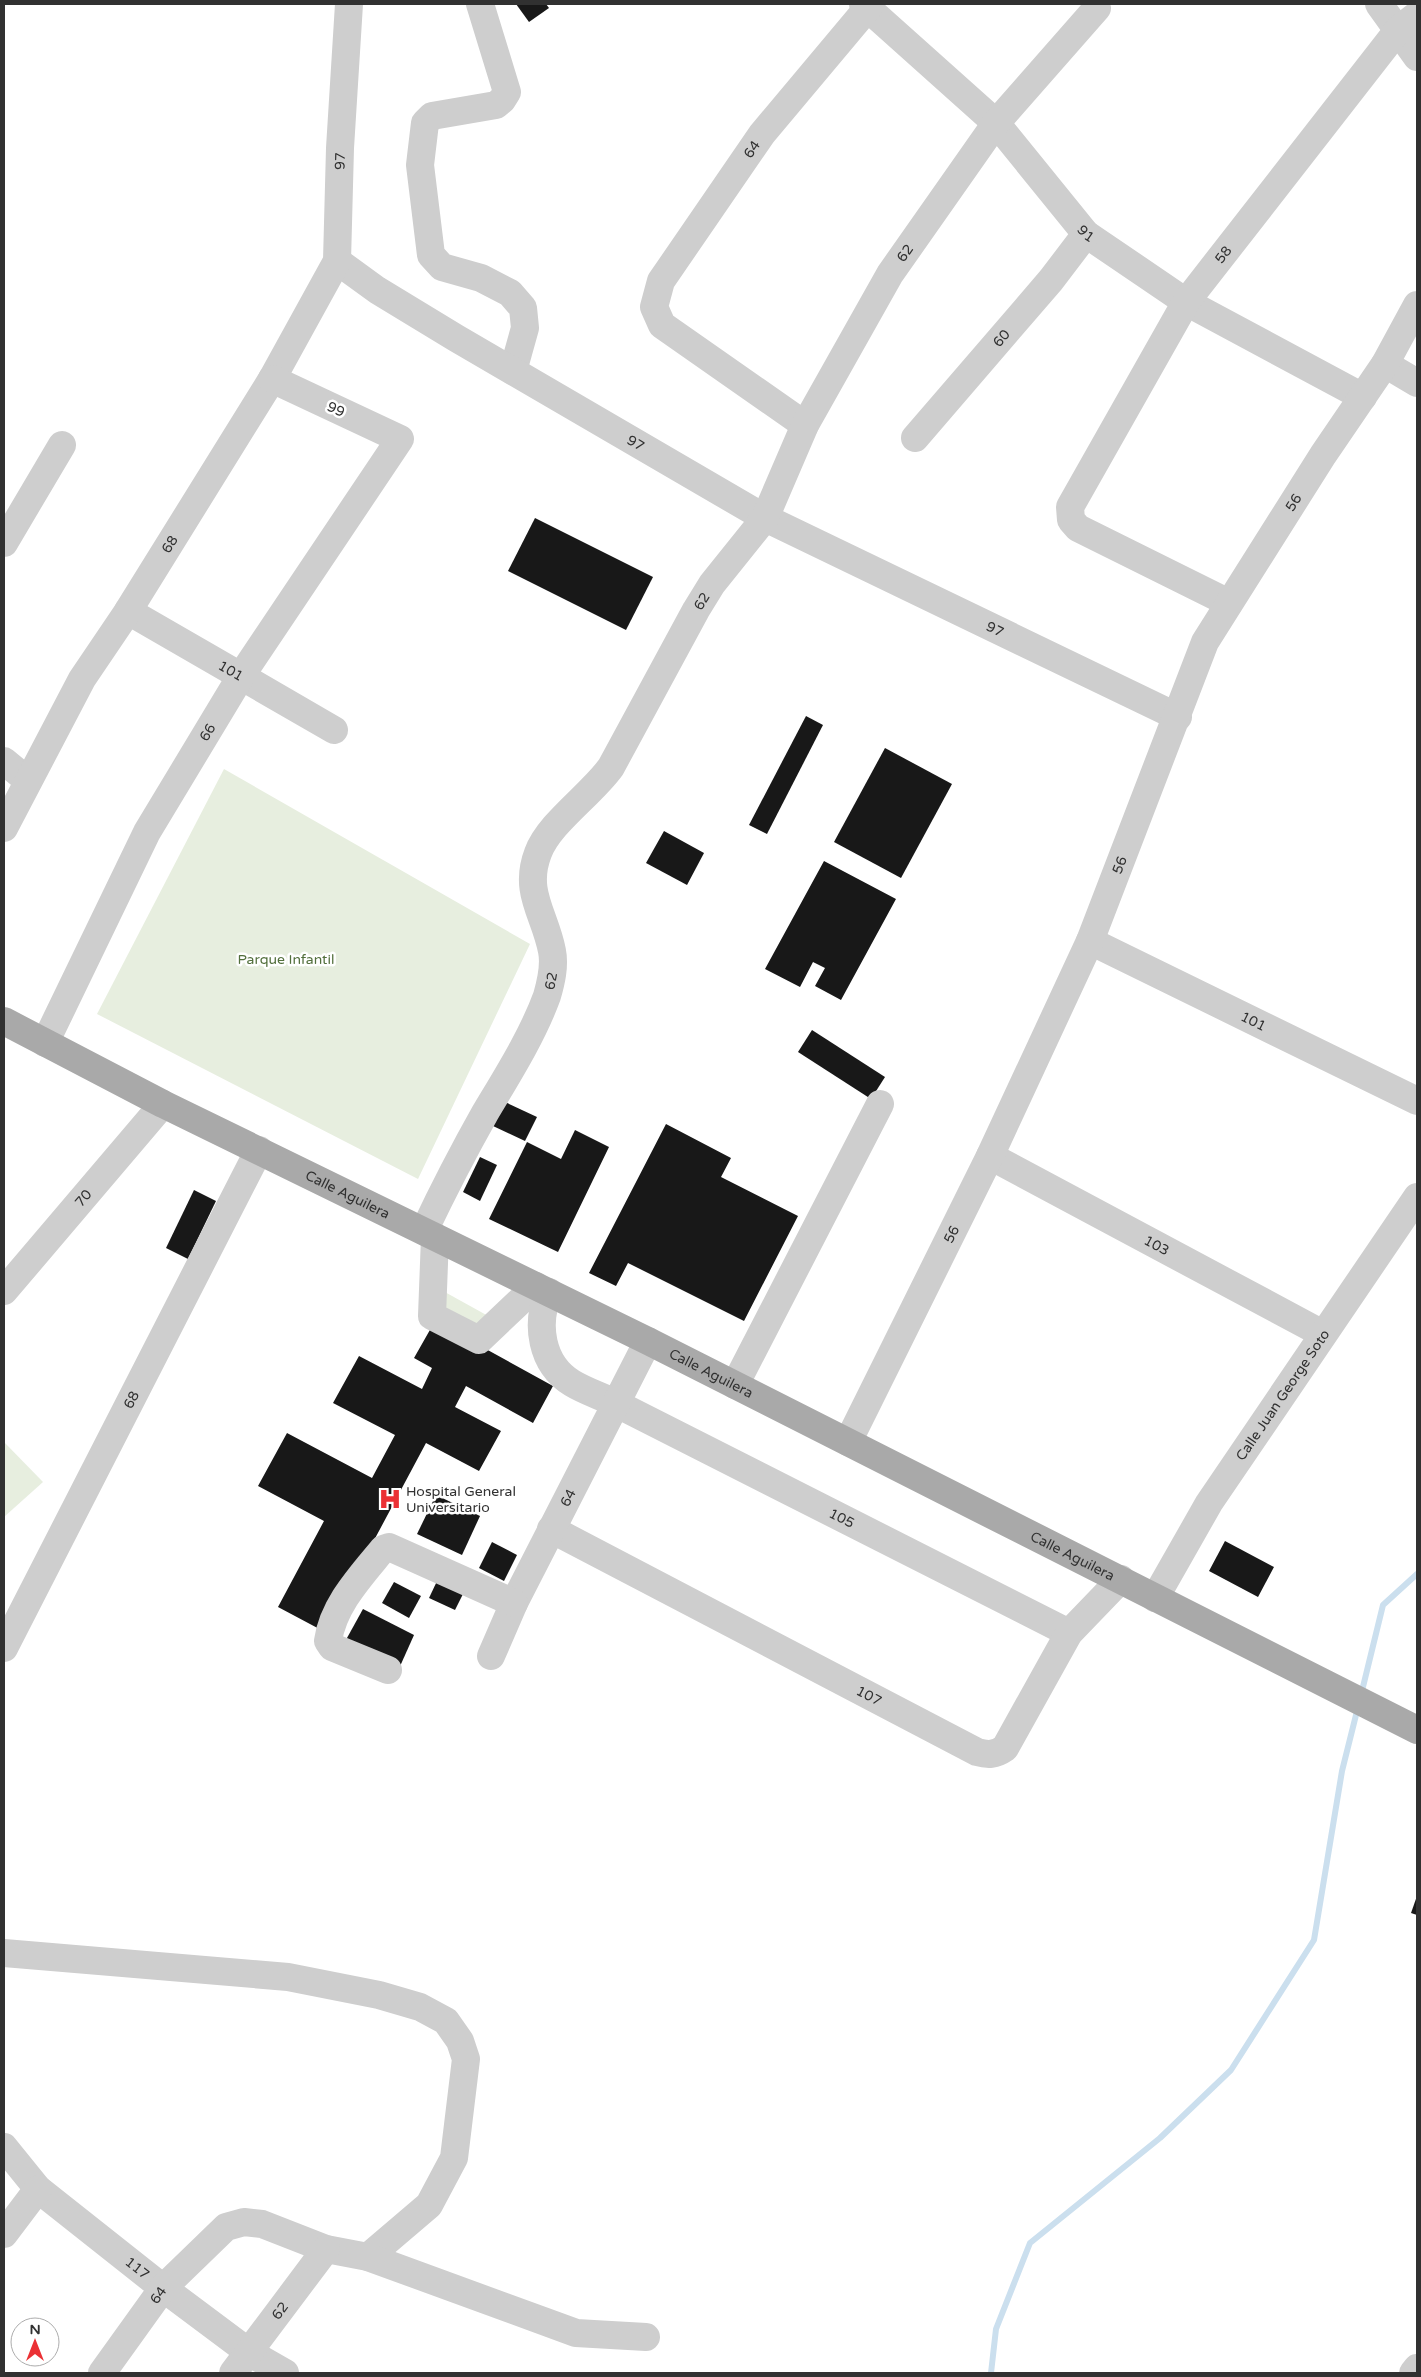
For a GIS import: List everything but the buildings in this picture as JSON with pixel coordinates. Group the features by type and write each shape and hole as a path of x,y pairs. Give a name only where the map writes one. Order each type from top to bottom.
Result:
{"main road":[{"name":"Calle Aguilera","path":"4,1021 163,1104 648,1341 1410,1727"}],"street":[{"name":"97","path":"348,4 340,148 337,261 377,290 765,518 1178,717"},
{"path":"480,4 506,92 502,100 496,105 432,116 424,123 420,164 431,255 442,267 481,278 510,293 523,308 525,328 513,371"},
{"path":"1379,4 1408,22 1417,57"},
{"name":"91","path":"868,5 996,123 1086,234 1186,302 1363,397"},
{"name":"64","path":"805,425 662,325 654,307 661,281 762,134 868,5"},
{"name":"62","path":"429,1234 460,1158 518,1056 546,996 553,974 553,953 535,899 531,874 538,852 546,837 599,784 611,767 712,584 765,518 805,425 890,274 996,123 1096,8"},
{"name":"58","path":"1229,603 1078,528 1071,520 1070,507 1186,302 1408,22"},
{"name":"60","path":"915,438 1051,280 1086,234"},
{"name":"68","path":"4,828 27,780 82,679 128,611 272,379 337,261"},
{"name":"56","path":"848,1442 990,1156 1090,941 1206,642 1229,603 1385,364 1417,306"},
{"path":"1385,364 1417,383"},
{"name":"99","path":"272,379 400,439"},
{"name":"66","path":"45,1043 147,832 241,676 400,439"},
{"path":"6,536 62,446"},
{"name":"101","path":"128,611 334,730"},
{"path":"4,761 27,780"},
{"name":"101","path":"1090,941 1417,1101"},
{"name":"70","path":"4,1291 163,1104"},
{"path":"735,1385 880,1104"},
{"name":"68","path":"4,1648 259,1150"},
{"name":"103","path":"990,1156 1323,1334"},
{"name":"Calle Juan George Soto","path":"1155,1598 1209,1502 1417,1197"},
{"path":"429,1234 432,1316 478,1340 543,1289"},
{"name":"105","path":"543,1289 543,1337 548,1357 556,1369 572,1383 616,1403 1068,1633"},
{"name":"64","path":"491,1656 514,1603 648,1341"},
{"name":"107","path":"551,1529 977,1752 988,1754 997,1753 1009,1742 1068,1633 1121,1579"},
{"path":"388,1670 332,1647 328,1641 330,1631 348,1592 383,1549 389,1548 514,1603"},
{"path":"4,1953 288,1977 379,1995 420,2007 446,2021 460,2041 466,2059 454,2158 429,2205 368,2257"},
{"name":"117","path":"4,2147 38,2189 163,2288 250,2353 285,2373"},
{"path":"4,2234 38,2189"},
{"name":"64","path":"102,2373 163,2288 226,2227 244,2222 262,2224 326,2249"},
{"path":"326,2249 368,2257 576,2333 646,2337"},
{"name":"62","path":"233,2373 250,2353 326,2249"},
{"path":"1413,2373 1417,2368"}],"green space":[{"name":"Parque Infantil","path":"224,769 530,944 418,1179 97,1014"},
{"path":"443,1291 490,1317 477,1333 444,1316"},
{"path":"4,1442 43,1482 4,1517"}],"waterway":[{"path":"1361,1695 1383,1605 1417,1574"},
{"path":"991,2373 996,2329 1030,2243 1160,2138 1231,2070 1314,1940 1342,1771 1358,1707"}],"place":[{"name":"Hospital General Universitario","path":"390,1499"}]}
